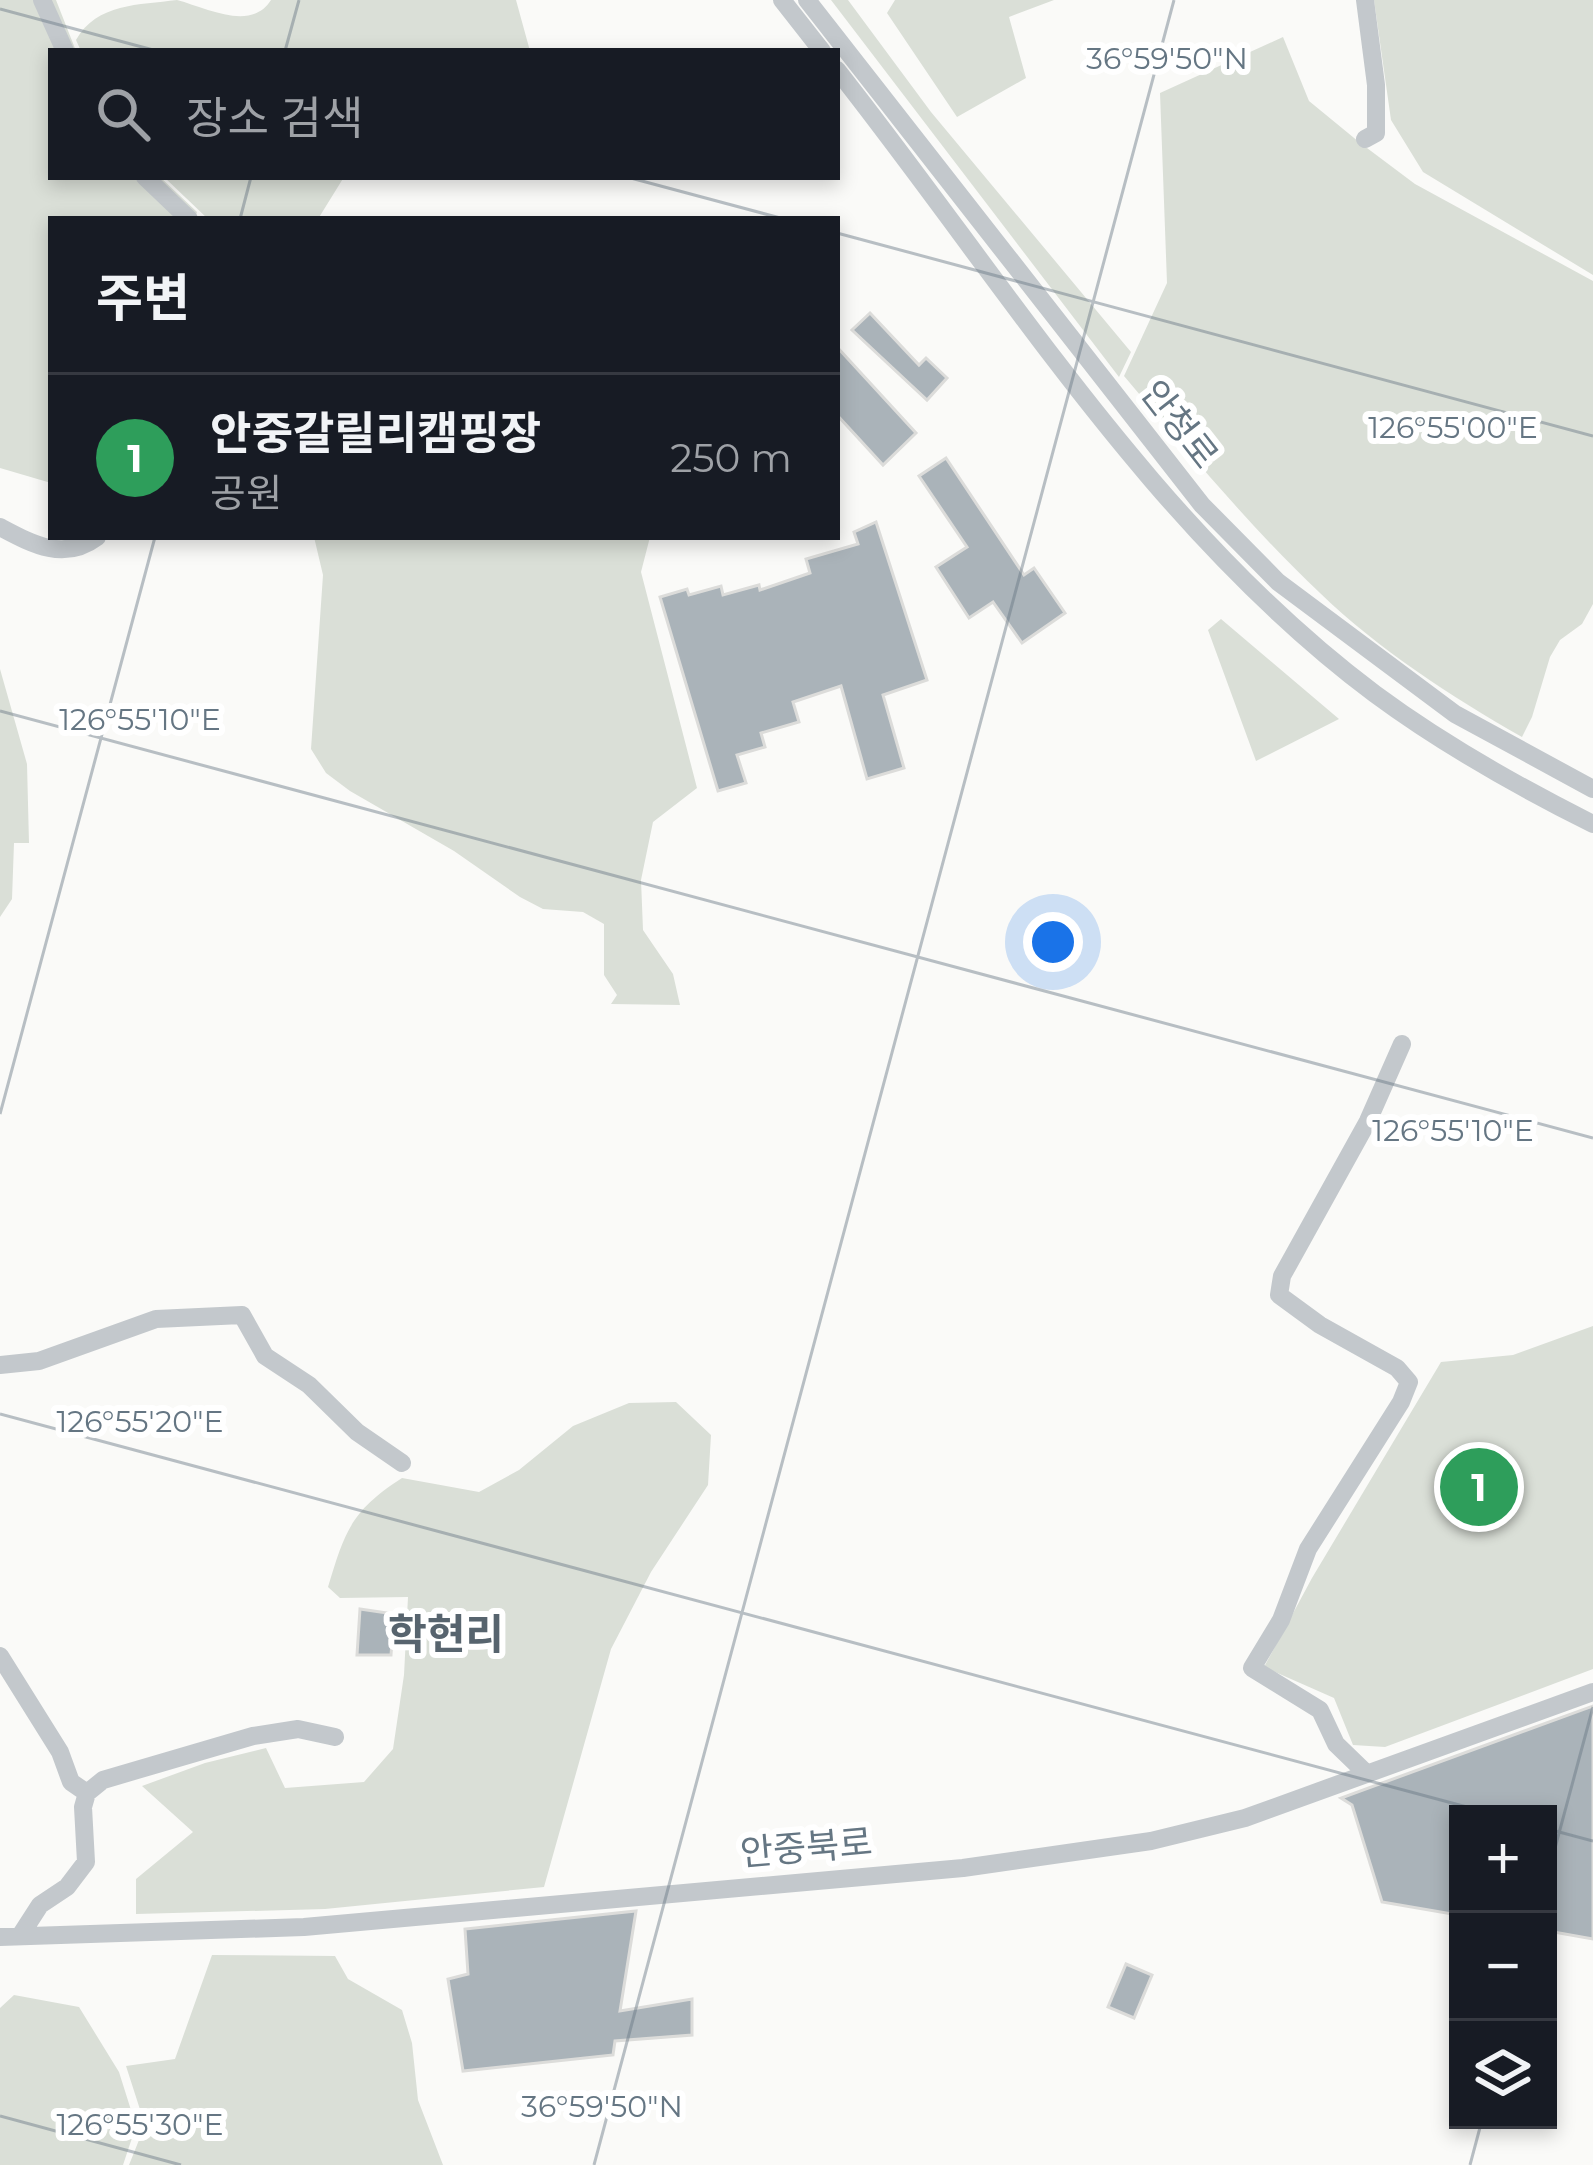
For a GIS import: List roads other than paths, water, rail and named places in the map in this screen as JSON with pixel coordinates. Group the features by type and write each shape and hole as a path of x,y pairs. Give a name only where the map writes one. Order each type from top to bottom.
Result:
{"street":[{"path":"42,0 64,48"},
{"path":"782,0 820,48"},
{"name":"안청로","path":"807,0 1202,505 1263,566 1369,653 1455,714 1593,789"},
{"path":"1365,0 1376,85 1376,133 1365,139"},
{"name":"안청로","path":"840,74 1112,433 1288,620 1373,692 1478,764 1593,824"},
{"path":"148,180 185,216"},
{"path":"0,527 40,548 66,550 93,540"},
{"path":"1367,1774 1336,1744 1320,1710 1252,1668 1281,1620 1308,1549 1409,1382 1397,1368 1279,1295 1282,1276 1368,1121 1402,1044"},
{"path":"0,1365 39,1360 156,1319 242,1315 265,1356 309,1384 357,1432 402,1463"},
{"path":"0,1656 60,1752 71,1782 87,1792"},
{"name":"안중북로","path":"10,1937 304,1927 963,1868 1151,1841 1245,1819 1593,1692"},
{"path":"10,1937 40,1905 67,1887 86,1862 83,1808 87,1792 103,1780 253,1736 298,1729 335,1737"}],"place":[{"name":"안중갈릴리캠핑장","path":"1479,1487"}],"district":[{"name":"학현리","path":"446,1634"}]}
